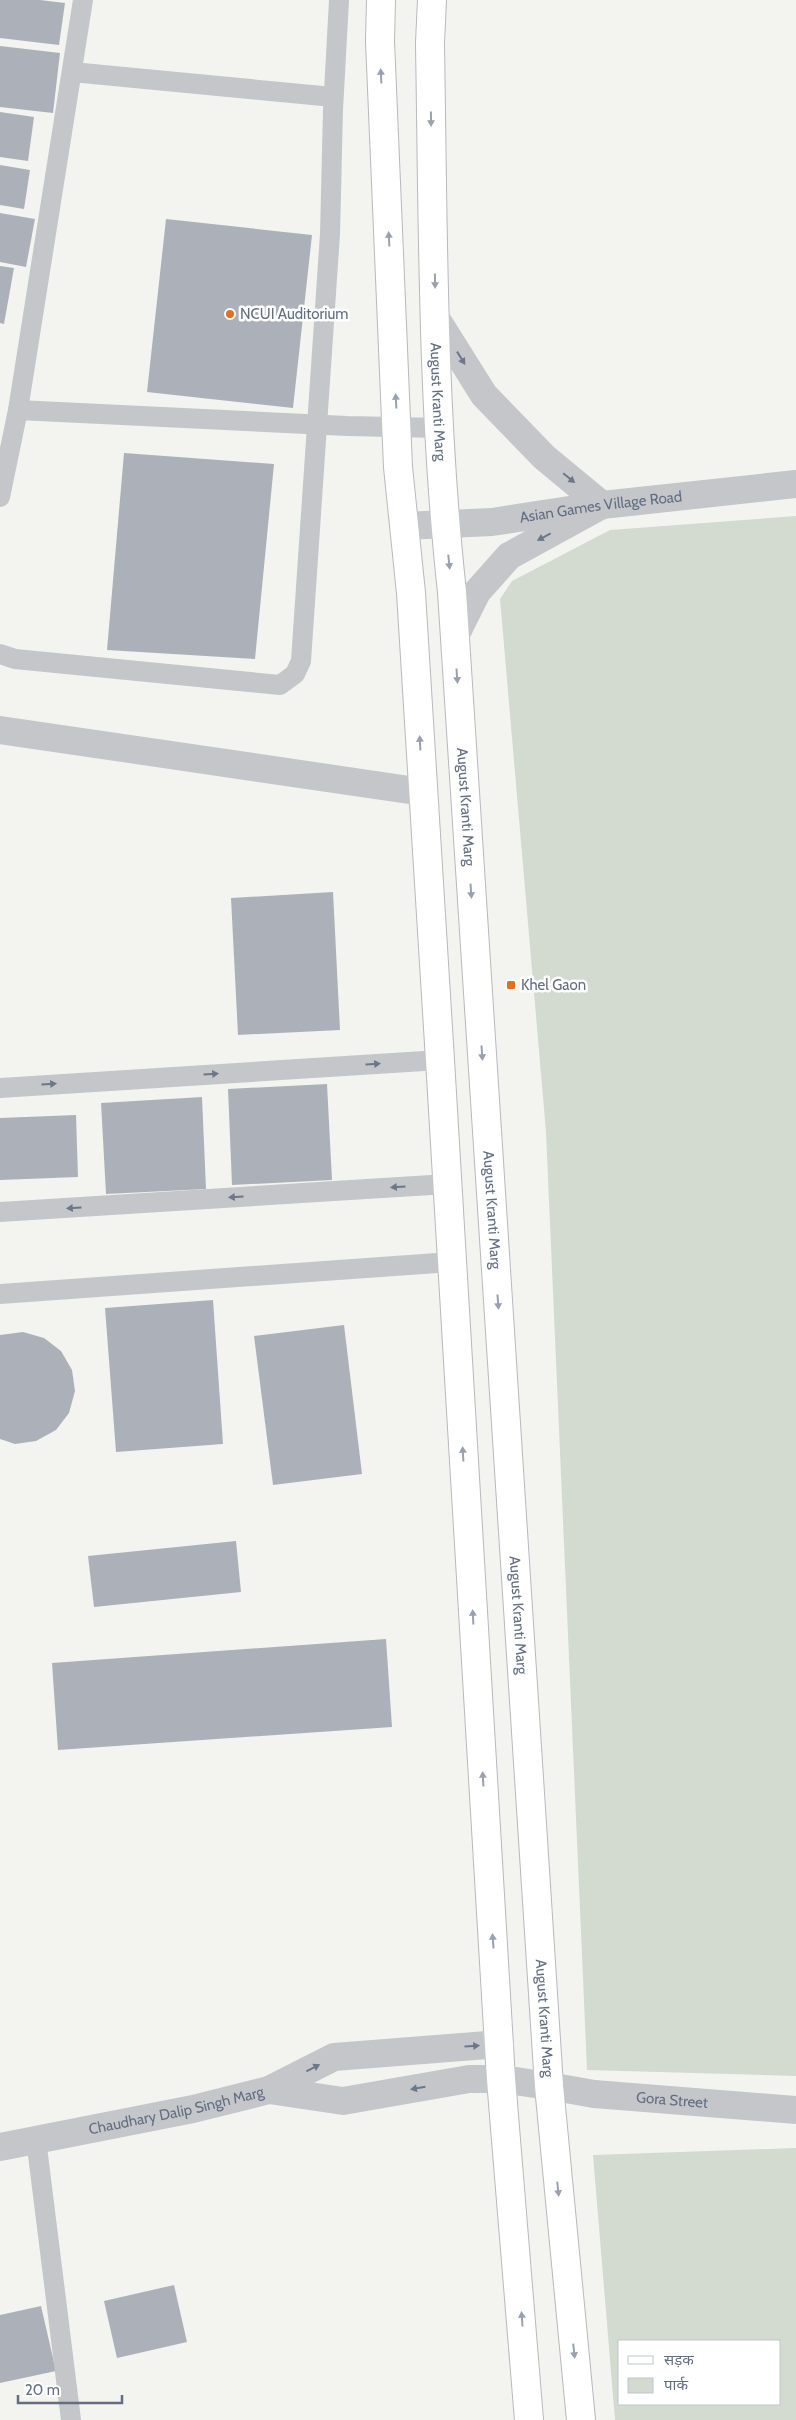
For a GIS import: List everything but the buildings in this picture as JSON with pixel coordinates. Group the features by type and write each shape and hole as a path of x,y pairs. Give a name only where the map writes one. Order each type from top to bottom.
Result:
{"main road":[{"path":"381,0 380,41 397,428 440,1060 501,2080 530,2420"},
{"name":"August Kranti Marg","path":"432,0 430,43 435,317 444,525 455,636 549,2086 581,2420"}],"street":[{"path":"435,317 484,395 544,457 602,505 509,556 477,592 455,636"},
{"name":"Asian Games Village Road","path":"404,526 492,522 602,505 796,484"},
{"path":"0,730 423,792"},
{"path":"269,2090 334,2057 500,2044"},
{"name":"Chaudhary Dalip Singh Marg","path":"0,2147 193,2109 269,2090 343,2101 469,2080 501,2080 549,2086"},
{"name":"Gora Street","path":"549,2086 594,2094 796,2110"}],"lane":[{"path":"0,496 18,410 83,0"},
{"path":"0,654 15,659 280,684 295,674 301,661 330,234 339,0"},
{"path":"72,72 334,97"},
{"path":"18,410 316,425 440,428"},
{"path":"0,1088 440,1060"},
{"path":"0,1212 447,1184"},
{"path":"0,1294 452,1262"},
{"path":"36,2139 71,2420"}],"green space":[{"path":"796,516 796,2076 587,2070 546,1132 500,599 512,581 610,530"},
{"path":"796,2148 796,2420 615,2420 593,2155"}],"place":[{"name":"NCUI Auditorium","path":"230,314"},
{"name":"Khel Gaon","path":"511,985"}]}
